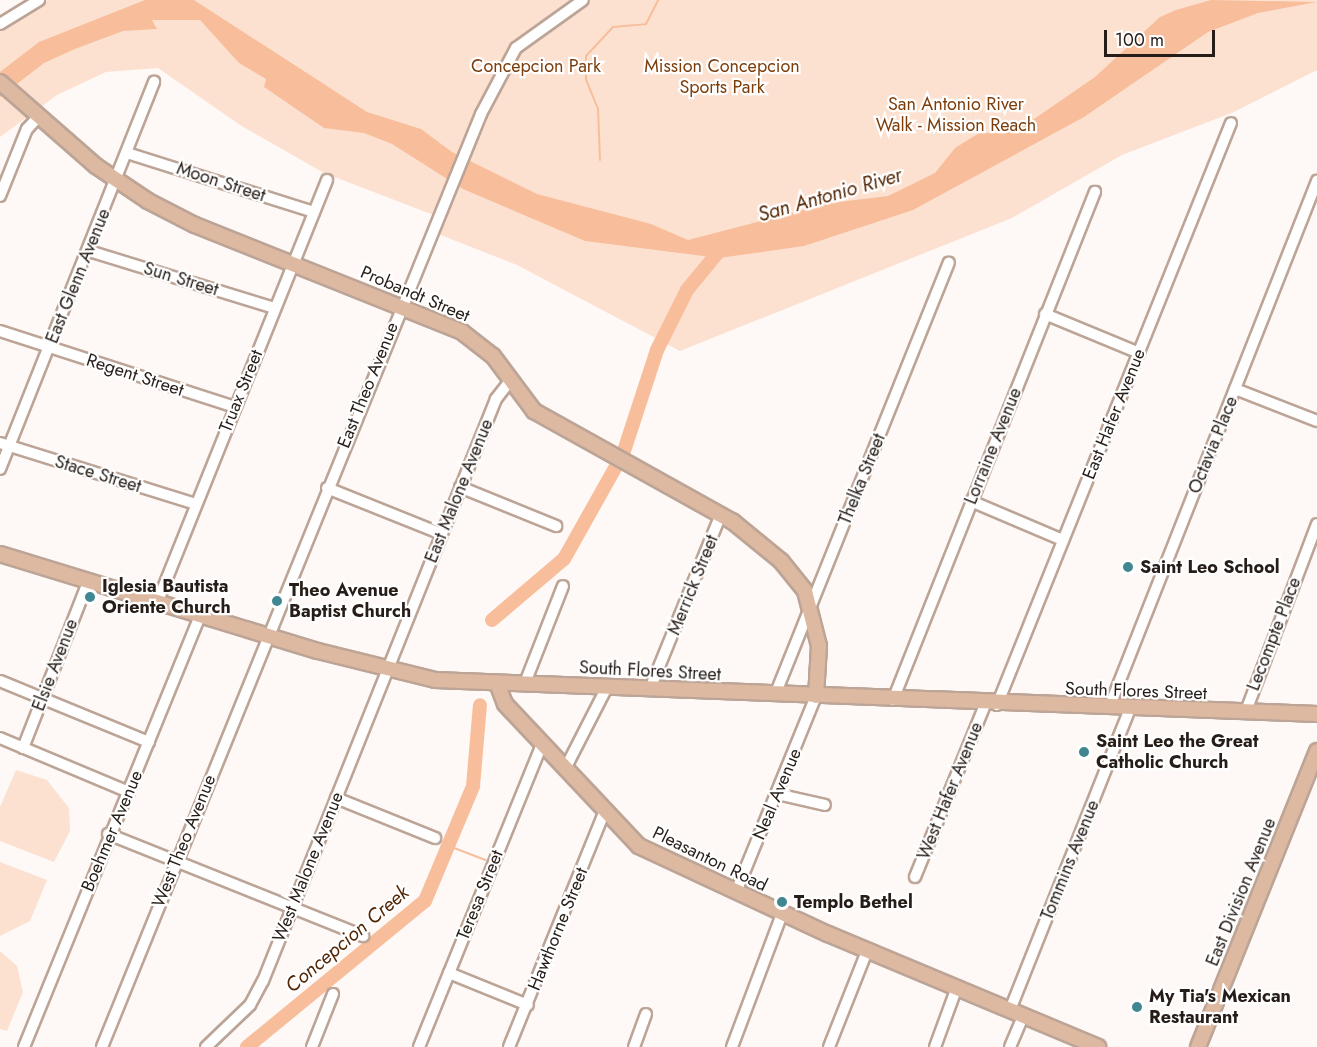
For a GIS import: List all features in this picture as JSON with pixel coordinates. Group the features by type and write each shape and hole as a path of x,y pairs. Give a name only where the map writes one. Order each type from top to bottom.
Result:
{"main road":[{"name":"Probandt Street","path":"0,82 117,181 180,218 476,340 510,381 547,419 722,514 781,561 811,603 819,646 816,696"},
{"name":"South Flores Street","path":"0,554 387,671 497,683 991,705 1317,714"},
{"name":"Pleasanton Road","path":"497,683 505,704 639,846 782,914 1098,1047"},
{"name":"East Division Avenue","path":"1198,1047 1317,751"}],"street":[{"path":"0,24 39,0"},
{"name":"East Theo Avenue","path":"267,635 437,213 481,114 516,48 583,0"},
{"name":"East Glenn Avenue","path":"0,469 5,444 50,347 154,82"},
{"path":"0,196 29,127 37,115"},
{"name":"East Hafer Avenue","path":"991,705 1063,540 1231,123"},
{"name":"Moon Street","path":"128,153 314,212"},
{"name":"Truax Street","path":"157,603 327,180"},
{"name":"Octavia Place","path":"1108,708 1316,186"},
{"name":"Lorraine Avenue","path":"893,700 1095,192"},
{"name":"Sun Street","path":"89,250 274,308"},
{"name":"Thelka Street","path":"775,694 949,263"},
{"path":"1045,314 1139,352"},
{"name":"Regent Street","path":"0,331 235,407"},
{"name":"East Malone Avenue","path":"387,671 496,399 510,381"},
{"path":"1235,389 1317,421"},
{"name":"Stace Street","path":"5,444 196,504"},
{"path":"460,487 556,526"},
{"path":"327,488 442,534"},
{"path":"971,501 1063,540"},
{"name":"Merrick Street","path":"650,689 722,514"},
{"name":"Lecompte Place","path":"1246,711 1317,524"},
{"name":"Elsie Avenue","path":"23,748 88,582"},
{"path":"525,683 563,586"},
{"name":"Boehmer Avenue","path":"24,1047 108,834 129,792 200,615"},
{"name":"West Theo Avenue","path":"102,1047 267,635"},
{"name":"West Malone Avenue","path":"206,1047 256,995 387,671"},
{"path":"0,681 149,742"},
{"path":"566,769 607,687"},
{"name":"Neal Avenue","path":"736,892 816,696"},
{"name":"West Hafer Avenue","path":"915,877 991,705"},
{"name":"Tommins Avenue","path":"1010,1047 1017,1013 1130,709"},
{"path":"0,738 129,792"},
{"name":"Teresa Street","path":"419,1047 542,744"},
{"path":"777,794 825,805"},
{"path":"336,798 435,838"},
{"name":"Hawthorne Street","path":"513,1046 605,811"},
{"path":"108,834 363,936"},
{"path":"732,1047 782,914"},
{"path":"829,1047 867,951"},
{"path":"449,973 528,1005"},
{"path":"935,1047 957,987"},
{"path":"312,1047 333,994"},
{"path":"634,1047 646,1014"}],"green space":[{"name":"San Antonio River Walk - Mission Reach","path":"48,0 1317,0 1317,70 1234,112 1122,155 1012,218 680,351 517,265 438,234 444,219 324,173 240,125 158,68 106,72 57,95 0,137 0,29"},
{"path":"16,770 47,780 69,808 70,831 54,862 0,841 0,807"},
{"path":"0,862 47,880 30,921 0,936"},
{"path":"0,951 17,966 23,992 7,1031 0,1029"}],"shaded area":[{"path":"145,0 194,0 367,112 421,129 452,152 537,194 651,224 688,240 830,203 888,196 935,173 955,148 979,133 1000,133 1034,119 1095,77 1160,17 1176,10 1211,0 1317,2 1258,13 1208,32 1084,117 913,210 804,246 719,258 585,241 463,189 392,144 364,133 324,128 264,87 266,79 239,63 200,20 152,20 157,29 123,31 75,49 44,63 0,97 0,72 39,42"}],"waterway":[{"path":"600,160 598,109 586,79 586,56 613,27 646,24 658,0"},
{"name":"Concepcion Creek","path":"624,451 657,350 687,290 724,245"},
{"name":"Concepcion Creek","path":"492,620 564,559 615,468"},
{"name":"Concepcion Creek","path":"247,1047 425,901 473,786 480,705"},
{"path":"449,846 485,860"}],"place":[{"name":"Saint Leo School","path":"1128,567"},
{"name":"Iglesia Bautista Oriente Church","path":"90,597"},
{"name":"Theo Avenue Baptist Church","path":"277,601"},
{"name":"Saint Leo the Great Catholic Church","path":"1084,752"},
{"name":"Templo Bethel","path":"782,902"},
{"name":"My Tia's Mexican Restaurant","path":"1137,1007"}],"park label":[{"name":"Concepcion Park","path":"536,66"},
{"name":"Mission Concepcion Sports Park","path":"722,77"}],"water label":[{"name":"San Antonio River","path":"830,195"}]}
